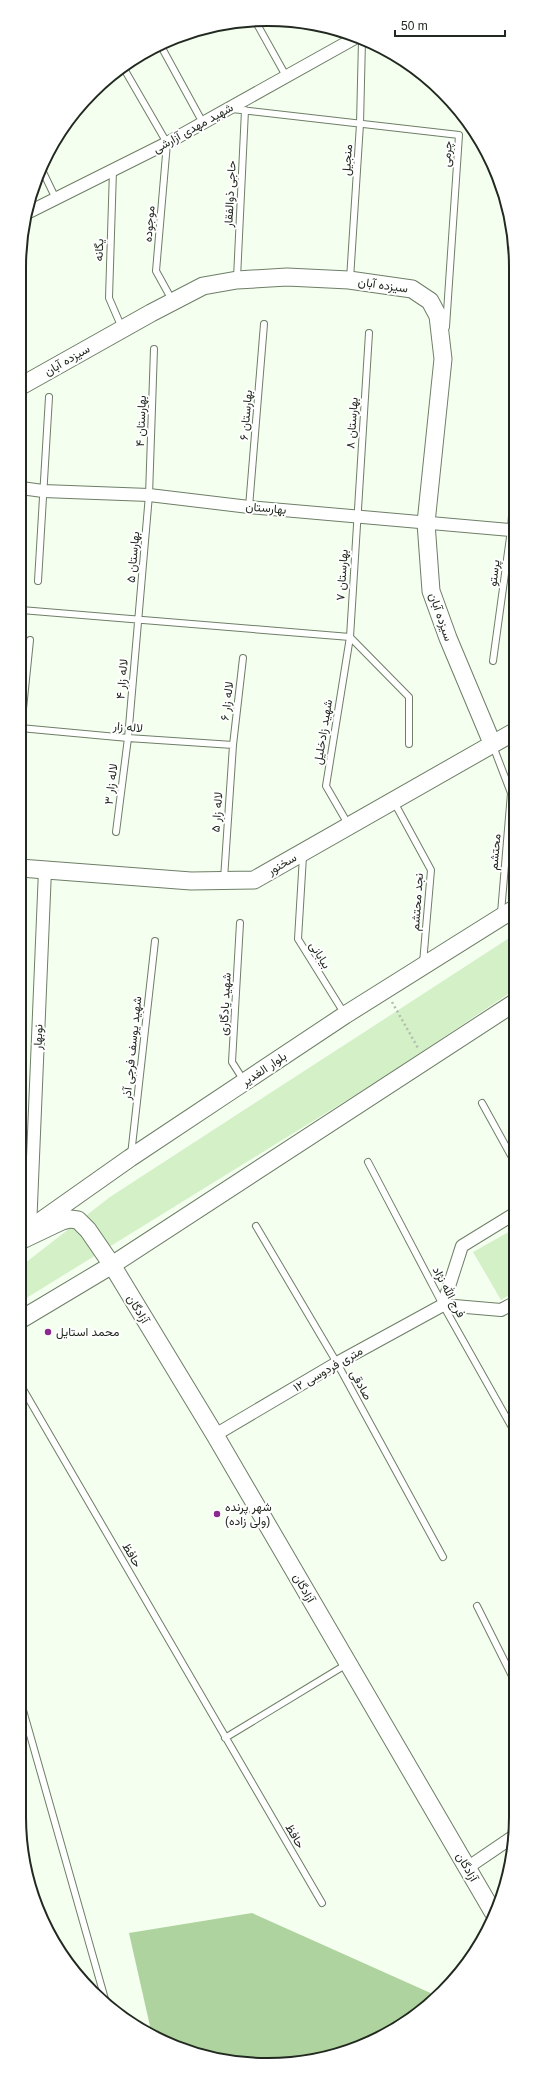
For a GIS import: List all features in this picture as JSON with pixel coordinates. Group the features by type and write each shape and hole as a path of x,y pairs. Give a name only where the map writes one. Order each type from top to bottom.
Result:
{"street":[{"name":"شهید مهدی آزارشی","path":"33,210 167,143 350,41"},
{"name":"سیزده آبان","path":"26,383 122,329 203,286 237,280 287,277 350,280 412,289 430,301 438,316 443,359 426,523 431,591 448,638 492,743"},
{"name":"بهارستان","path":"26,489 43,491 149,495 249,507 357,515 426,523 509,530"},
{"name":"سخنور","path":"26,868 191,881 254,880 509,734"},
{"name":"نوبهار","path":"26,1186 45,870"},
{"name":"بلوار الغدیر","path":"26,1234 130,1158 385,989 507,913"},
{"path":"26,1316 112,1266 509,1006"},
{"path":"509,1217 462,1246 443,1305 501,1310 509,1306"},
{"name":"آزادگان","path":"26,1235 66,1220 78,1220 88,1230 112,1266 214,1435 491,1909"},
{"name":"۱۲ متری فردوسی","path":"214,1435 443,1305"},
{"path":"468,1868 507,1841"}],"lane":[{"path":"258,27 286,76"},
{"name":"منجیل","path":"350,280 360,124 362,45"},
{"path":"163,50 203,123"},
{"path":"126,72 167,143"},
{"name":"چرمی","path":"228,109 459,135 443,359"},
{"name":"حاجی ذوالفقار","path":"237,280 245,110"},
{"name":"موجوده","path":"167,143 156,271 173,302"},
{"name":"یگانه","path":"113,170 109,298 122,329"},
{"path":"44,175 56,199"},
{"name":"بهارستان ۶","path":"249,507 264,324"},
{"name":"بهارستان ۸","path":"357,515 369,333"},
{"name":"بهارستان ۴","path":"149,495 154,348"},
{"path":"38,581 49,397"},
{"name":"بهارستان ۵","path":"138,621 149,495"},
{"name":"بهارستان ۷","path":"350,637 357,515"},
{"name":"پرستو","path":"493,661 509,545"},
{"path":"26,610 138,621 350,637 409,697 409,744"},
{"name":"لاله زار ۴","path":"128,738 138,621"},
{"name":"شهید زادخلیل","path":"349,826 326,786 350,637"},
{"path":"26,679 30,640"},
{"name":"لاله زار ۶","path":"233,745 243,658"},
{"name":"لاله زار","path":"26,728 128,738 233,745"},
{"name":"لاله زار ۳","path":"116,832 128,738"},
{"name":"محتشم","path":"492,743 509,788"},
{"name":"لاله زار ۵","path":"224,881 233,745"},
{"name":"نجد محتشم","path":"393,801 431,870 423,965"},
{"name":"بیابانی","path":"303,852 298,939 345,1015"},
{"name":"محتشم","path":"507,913 509,853"},
{"name":"شهید یادگاری","path":"240,923 232,1062 245,1082"},
{"name":"شهید یوسف فرجی آذر","path":"130,1158 155,940"},
{"path":"482,1103 509,1152"},
{"name":"فرج الله نژاد","path":"368,1162 443,1305 509,1422"},
{"name":"صادقی","path":"256,1226 337,1364 443,1557"},
{"name":"حافظ","path":"26,1394 322,1903"},
{"path":"477,1606 509,1670"},
{"path":"225,1738 348,1664"},
{"path":"26,1720 105,1995"}],"path":[{"path":"385,989 425,1061"}],"green space":[{"path":"509,938 509,993 381,1079 26,1298 26,1262 110,1197"},
{"path":"509,1232 509,1295 501,1300 473,1252"},
{"path":"252,1913 432,1993 415,2008 388,2026 360,2040 330,2050 299,2056 268,2058 236,2056 220,2053 205,2050 175,2040 150,2028 129,1933"}],"place":[{"name":"محمد استایل","path":"48,1332"},
{"name":"شهر پرنده (ولی زاده)","path":"217,1514"}]}
